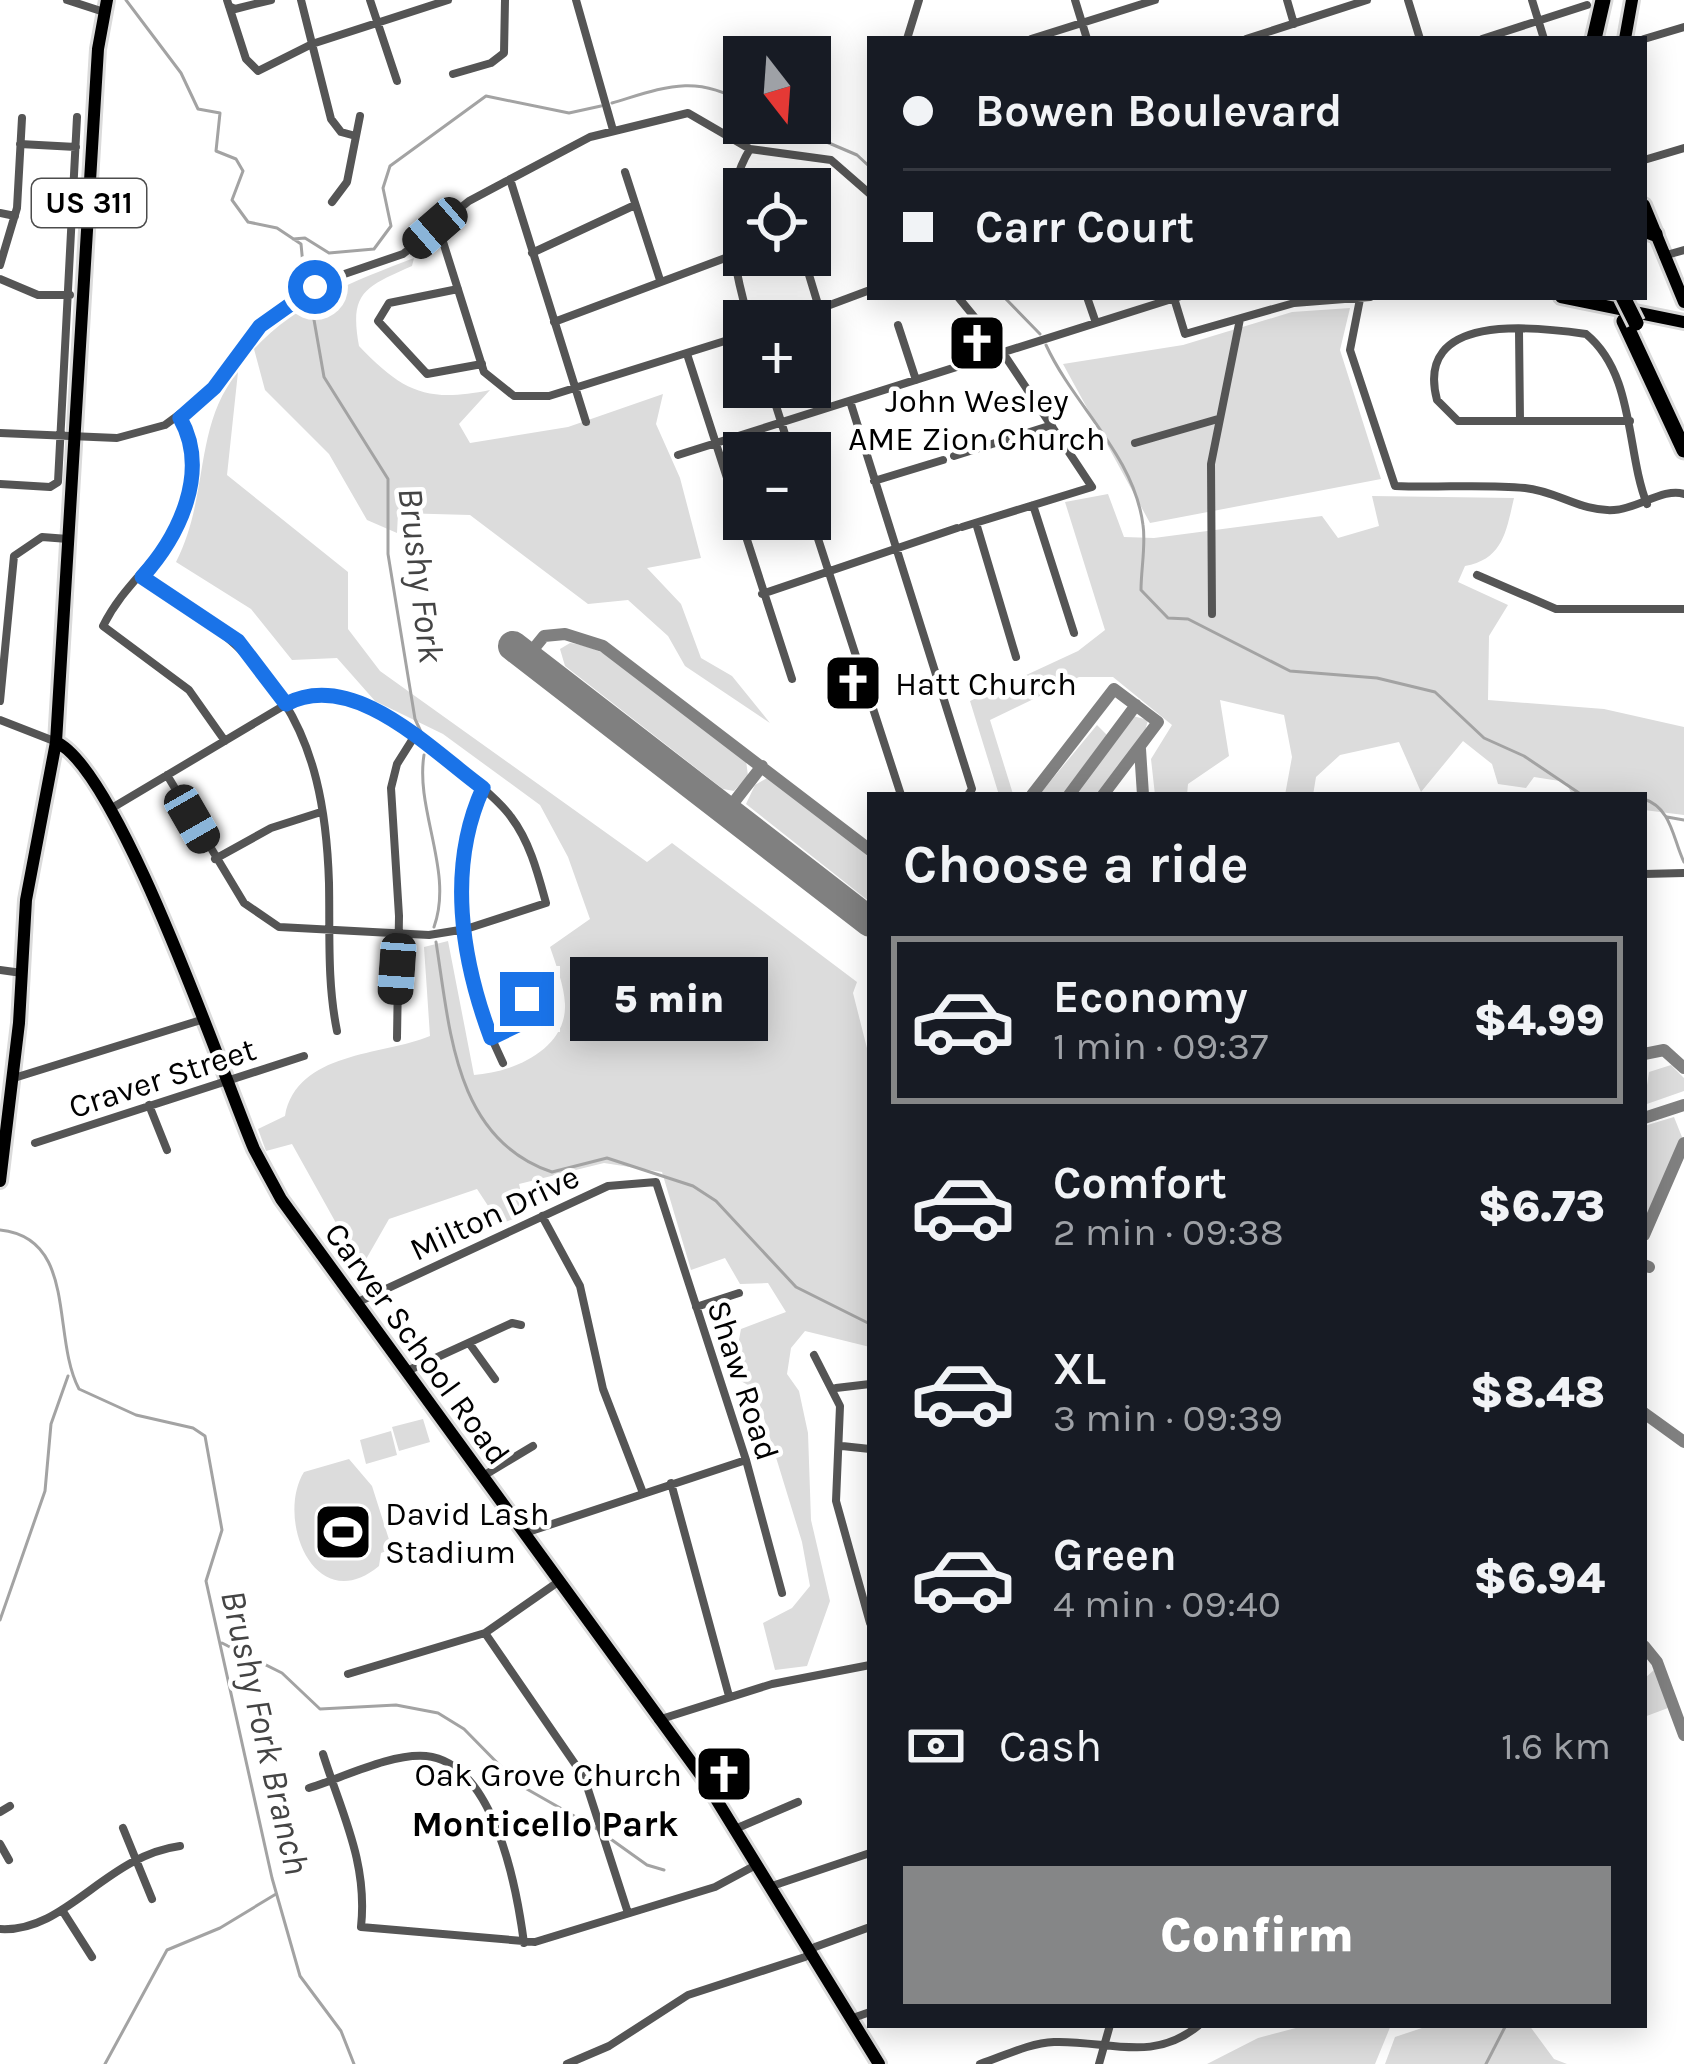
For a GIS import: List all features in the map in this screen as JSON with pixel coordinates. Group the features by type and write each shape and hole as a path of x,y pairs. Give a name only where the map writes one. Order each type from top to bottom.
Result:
{"highway":[{"path":"1599,36 1600,2"},
{"path":"1614,300 1630,322 1684,432"},
{"path":"1625,300 1684,451"}],"main road":[{"path":"1626,36 1632,0"},
{"name":"US 311","path":"0,1180 14,1078 26,899 56,742 70,539 68,437 76,296 105,6"},
{"path":"1647,223 1681,296 1678,304 1660,312"},
{"path":"1577,300 1684,320"},
{"path":"1601,300 1684,320"},
{"path":"49,769 74,756 58,697"},
{"name":"Carver School Road","path":"56,742 74,756 112,808 272,1185 735,1829 876,2063"}],"street":[{"path":"68,0 105,6"},
{"path":"228,3 235,9 271,0"},
{"path":"301,0 333,125 352,135"},
{"path":"370,0 397,81"},
{"path":"228,3 246,58 258,71 270,70 312,44 448,0"},
{"path":"453,74 491,63 504,53 506,0"},
{"path":"576,0 613,130"},
{"path":"909,36 919,0"},
{"path":"1075,0 1086,36"},
{"path":"1040,36 1155,0"},
{"path":"1287,0 1294,24"},
{"path":"1256,36 1367,0"},
{"path":"1408,0 1419,36"},
{"path":"1532,0 1543,36"},
{"path":"1491,36 1600,2"},
{"path":"1647,38 1684,27"},
{"path":"0,433 124,437 180,418 214,388 248,339 272,316 336,275 404,254 510,179 613,130 688,113 751,149 827,158 867,191"},
{"path":"332,202 347,182 352,135 360,116"},
{"path":"0,279 38,295 76,296 77,117"},
{"path":"0,265 15,216 22,118"},
{"path":"20,144 76,147"},
{"path":"1647,159 1684,148"},
{"path":"742,168 751,149"},
{"path":"625,172 660,280"},
{"path":"510,179 586,422"},
{"path":"532,253 635,205"},
{"path":"0,213 15,216"},
{"path":"438,226 482,364 496,387 520,398 575,388 723,342"},
{"path":"1664,256 1684,250"},
{"path":"554,322 723,258"},
{"path":"458,289 389,303 380,311 379,325 431,376 482,364"},
{"path":"831,306 867,291"},
{"path":"762,594 1092,487 1003,353 960,300"},
{"path":"1089,300 1096,323"},
{"path":"678,455 1166,300"},
{"path":"1173,300 1185,334 1293,300"},
{"path":"1364,300 1350,350 1395,486 1532,488 1599,510 1647,504 1673,491 1684,494"},
{"path":"1212,614 1211,478 1218,419 1240,319"},
{"path":"898,325 916,380"},
{"path":"1630,421 1452,419 1437,400 1433,378 1440,350 1456,337 1555,329 1592,338 1630,421 1647,504"},
{"path":"1519,332 1520,421"},
{"path":"687,354 792,679"},
{"path":"850,401 970,792"},
{"path":"777,408 784,432"},
{"path":"180,418 192,446 185,507 172,538 103,626 193,694 225,741"},
{"path":"1135,442 1218,419"},
{"path":"874,481 1052,425"},
{"path":"0,484 57,485 68,437"},
{"path":"1033,505 1074,633"},
{"path":"976,523 1016,657"},
{"path":"0,701 3,623 14,556 42,537 70,539"},
{"path":"818,540 900,792"},
{"path":"1477,575 1556,609 1684,609"},
{"path":"142,577 238,641 286,704 321,812 337,1031"},
{"path":"112,808 167,775 225,741 286,704 310,694 340,695 414,737 483,788 522,833 546,903 466,929 399,937 279,927 257,916 215,860 167,775"},
{"path":"0,720 56,742"},
{"path":"398,1038 392,784 414,737"},
{"path":"483,788 461,850 466,929 478,1004 503,1063"},
{"path":"215,860 272,828 321,812"},
{"path":"1647,874 1684,873"},
{"path":"0,970 22,973"},
{"path":"491,1038 523,1021 528,1007 522,975"},
{"path":"14,1078 201,1020"},
{"name":"Craver Street","path":"35,1143 304,1056"},
{"path":"149,1106 167,1150"},
{"name":"Milton Drive","path":"356,1303 608,1186 656,1182"},
{"name":"Shaw Road","path":"656,1182 746,1460 782,1593"},
{"path":"542,1216 580,1286 603,1389 643,1493"},
{"path":"696,1307 739,1293"},
{"path":"405,1372 521,1325"},
{"path":"469,1343 495,1379"},
{"path":"814,1355 836,1388 841,1446 836,1501 867,1614"},
{"path":"836,1388 867,1384"},
{"path":"482,1477 533,1446"},
{"path":"841,1446 867,1449"},
{"path":"523,1534 746,1460"},
{"path":"671,1484 729,1696"},
{"path":"348,1674 484,1633 558,1582"},
{"path":"859,1591 867,1587"},
{"path":"484,1633 584,1777 628,1913"},
{"path":"658,1720 729,1696 867,1666"},
{"path":"323,1754 361,1865 362,1928 524,1943 715,1887 756,1865"},
{"path":"309,1788 419,1756 456,1770 506,1843 524,1943"},
{"path":"735,1829 798,1802"},
{"path":"0,1812 10,1806"},
{"path":"123,1828 138,1855 152,1899"},
{"path":"0,1844 9,1860"},
{"path":"0,1929 32,1927 138,1855 180,1846"},
{"path":"769,1887 867,1853"},
{"path":"62,1910 92,1958"},
{"path":"567,2064 609,2046 688,1995 810,1955 815,1947 867,1928"},
{"path":"850,2019 867,2013"},
{"path":"1099,2064 1109,2028"},
{"path":"980,2064 1055,2042 1151,2050 1175,2043 1195,2028"},
{"path":"1013,2053 1016,2064"}],"shaded area":[{"path":"414,258 412,266 372,286 359,302 359,346 389,374 417,390 449,395 490,390 459,424 470,443 568,427 663,394 656,424 680,478 701,558 647,568 681,604 701,658 732,676 770,723 685,666 668,636 628,600 588,604 470,515 398,513 397,533 367,520 329,454 265,390 254,349 271,333 328,294"},
{"path":"1350,308 1340,350 1381,479 1150,523 1063,364 1183,345 1292,312"},
{"path":"238,372 227,475 348,572 348,629 380,671 647,862 672,843 857,982 853,993 867,1048 867,1346 805,1331 791,1348 787,1374 799,1391 808,1433 811,1520 830,1601 807,1666 775,1670 763,1623 792,1608 810,1586 802,1542 755,1389 732,1376 741,1329 786,1312 768,1283 740,1284 725,1258 691,1270 662,1172 604,1163 519,1184 526,1214 500,1224 477,1189 389,1219 365,1261 336,1223 292,1144 266,1151 258,1129 285,1116 293,1095 323,1067 430,1036 424,947 448,941 474,1075 504,1070 534,1056 557,1034 563,1020 563,990 550,947 590,919 568,857 540,805 443,734 375,701 337,658 292,660 251,609 176,562 187,537 208,438 224,393"},
{"path":"1108,494 1124,537 1154,538 1322,516 1338,538 1379,526 1372,496 1514,498 1501,542 1488,557 1465,566 1458,582 1508,605 1489,636 1488,700 1604,709 1684,727 1684,815 1647,810 1647,792 1571,792 1566,782 1534,777 1526,788 1498,784 1492,764 1463,741 1421,792 1399,742 1340,755 1316,777 1314,792 1286,792 1292,757 1284,715 1220,700 1229,756 1188,784 1187,792 1155,792 1151,759 1172,725 1113,677 1079,677 990,720 1012,792 998,792 970,701 1078,651 1105,630 1065,502"},
{"path":"570,643 615,659 662,691 746,760 748,776 734,791 723,789 565,666 560,649"},
{"path":"1133,716 1148,720 1143,739 1101,792 1074,792"},
{"path":"1097,725 1107,735 1064,792 1041,792"},
{"path":"767,778 867,854 867,900 746,804 755,785"},
{"path":"1671,1065 1684,1078 1684,1091 1647,1104 1649,1072"},
{"path":"1674,1117 1682,1137 1647,1215 1647,1125"},
{"path":"423,1419 430,1442 399,1451 392,1427"},
{"path":"391,1431 397,1455 366,1464 360,1440"},
{"name":"David Lash Stadium","path":"349,1459 372,1486 392,1549 381,1553 379,1566 356,1579 336,1580 319,1572 307,1556 294,1514 296,1492 304,1472"},
{"path":"1655,1669 1668,1708 1647,1716 1647,1676"},
{"path":"1296,2028 1390,2028 1375,2064 1207,2064 1258,2038"},
{"path":"1422,2028 1531,2028 1554,2059 1567,2064 1385,2064 1395,2037"}],"waterway":[{"name":"Brushy Fork","path":"126,0 181,73 198,109 220,113 216,151 236,159 243,171 232,200 248,222 277,228 301,244 305,286"},
{"path":"612,103 679,86 723,93"},
{"path":"293,239 305,238 329,253 374,249 391,226 383,188 390,166 486,96 569,113 601,106"},
{"path":"831,144 867,164"},
{"name":"Brushy Fork","path":"310,297 324,377 388,479 388,554 415,719 422,734"},
{"path":"1007,300 1040,334"},
{"path":"1046,345 1128,476 1143,525 1141,590 1168,618 1188,619 1290,671 1377,678 1435,692 1484,738 1524,756 1578,792"},
{"name":"Brushy Fork","path":"424,755 425,797 440,885 434,927"},
{"path":"1647,800 1666,817 1684,862"},
{"path":"1667,817 1684,820"},
{"name":"Brushy Fork","path":"436,942 453,1044 476,1108 494,1134 519,1156 552,1172 607,1158 693,1186 716,1201 796,1287 867,1322"},
{"name":"Brushy Fork Branch","path":"0,1230 25,1237 52,1270 79,1389 136,1415 193,1428 205,1436 222,1530 206,1581 272,1878 300,1976 341,2031 354,2064"},
{"path":"0,1620 45,1491 51,1424 68,1376"},
{"path":"222,1643 282,1673 320,1709 396,1705 438,1713 464,1729 518,1784 597,1829"},
{"path":"605,1835 647,1865 664,1870"},
{"path":"105,2064 167,1950 220,1928 276,1894"},
{"name":"Brushy Fork","path":"1486,2064 1504,2028"}],"taxiway":[{"path":"527,657 544,636 565,634 603,646 867,848"},
{"path":"1034,792 1114,689 1158,722 1105,792"},
{"path":"1071,792 1136,705"},
{"path":"1140,749 1143,792"},
{"path":"727,811 762,766"},
{"path":"1647,1053 1664,1050 1684,1068"},
{"path":"1647,1117 1684,1105"},
{"path":"1647,1228 1684,1143"},
{"path":"1647,1415 1684,1442"},
{"path":"1647,1650 1657,1662 1684,1735"}],"runway":[{"path":"513,646 867,920"}],"place":[{"name":"John Wesley AME Zion Church","path":"977,343"},
{"name":"Hatt Church","path":"853,683"},
{"name":"David Lash Stadium","path":"343,1532"},
{"name":"Oak Grove Church","path":"724,1774"}],"district":[{"name":"Monticello Park","path":"545,1823"}],"route":[{"path":"315,287 260,326 214,388 180,418 192,446 185,507 172,538 142,577 238,641 268,674 286,704 317,694 350,698 483,788 463,838 459,879 478,1004 491,1038 520,1024 527,999"}]}
